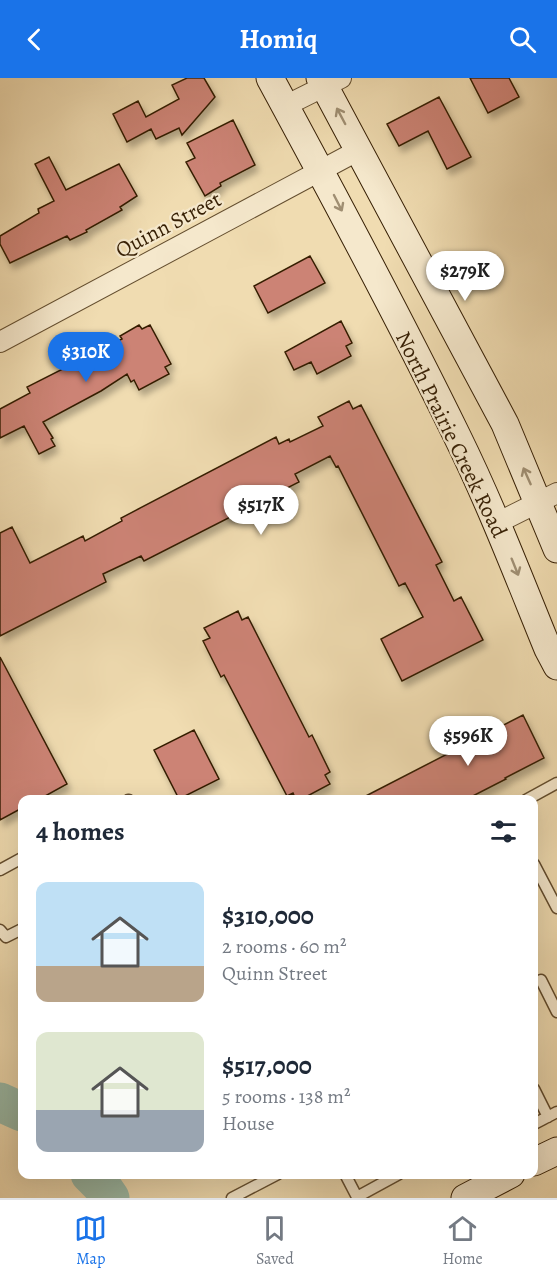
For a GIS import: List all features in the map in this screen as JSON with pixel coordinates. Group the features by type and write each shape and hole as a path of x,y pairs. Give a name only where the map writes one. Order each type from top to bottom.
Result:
{"main road":[{"name":"North Prairie Creek Road","path":"270,78 320,169 458,437 554,654"},
{"name":"North Prairie Creek Road","path":"329,81 359,150 505,424 548,498 557,549"},
{"path":"538,1160 557,1151"},
{"path":"476,1189 499,1179"}],"street":[{"path":"285,106 329,81"},
{"name":"Quinn Street","path":"0,342 359,150"},
{"path":"496,523 548,498"}],"lane":[{"path":"535,795 557,783"},
{"path":"0,870 18,860"},
{"path":"538,872 557,908"},
{"path":"0,930 6,937 18,931"},
{"path":"541,980 557,1012"},
{"path":"538,1094 553,1114 538,1122"},
{"path":"232,1198 268,1179"},
{"path":"348,1179 357,1197 390,1179"}],"building":[{"path":"187,78 204,78 215,97 182,135 179,128 156,139 151,129 127,142 113,114 138,101 146,117 179,99 172,85"},
{"path":"470,78 509,78 519,97 488,113"},
{"path":"439,97 471,157 447,169 428,131 399,146 387,124"},
{"path":"233,120 255,165 220,183 221,186 205,196 186,162 195,158 187,143"},
{"path":"49,157 66,190 119,164 137,196 120,207 122,210 86,230 87,232 70,240 67,236 10,263 0,244 0,236 39,213 38,209 54,201 35,164"},
{"path":"310,256 325,283 268,313 254,286"},
{"path":"341,321 352,343 346,346 351,356 317,374 311,362 294,370 285,352"},
{"path":"139,325 142,329 150,325 171,364 165,367 169,374 139,390 134,380 131,382 127,374 101,391 43,422 55,446 39,454 24,426 0,438 0,409 30,393 27,387 122,339 120,336"},
{"path":"349,401 353,409 361,405 442,562 436,565 454,601 461,597 483,640 402,681 381,639 423,617 405,583 399,586 338,466 336,467 330,456 295,474 299,482 144,561 141,556 103,574 106,582 0,636 0,533 12,527 30,563 83,536 85,541 122,521 121,518 276,437 279,444 289,439 290,442 323,426 318,417"},
{"path":"238,611 242,620 248,617 309,737 312,735 330,772 325,775 330,784 309,795 294,795 293,793 286,795 224,675 221,677 203,641 210,638 204,628"},
{"path":"0,657 67,784 47,795 18,795 18,810 0,820"},
{"path":"523,715 544,758 475,795 368,795"},
{"path":"194,730 219,779 187,795 177,795 154,750"}],"waterway":[{"path":"0,1102 18,1110"},
{"path":"95,1179 110,1198"}]}
